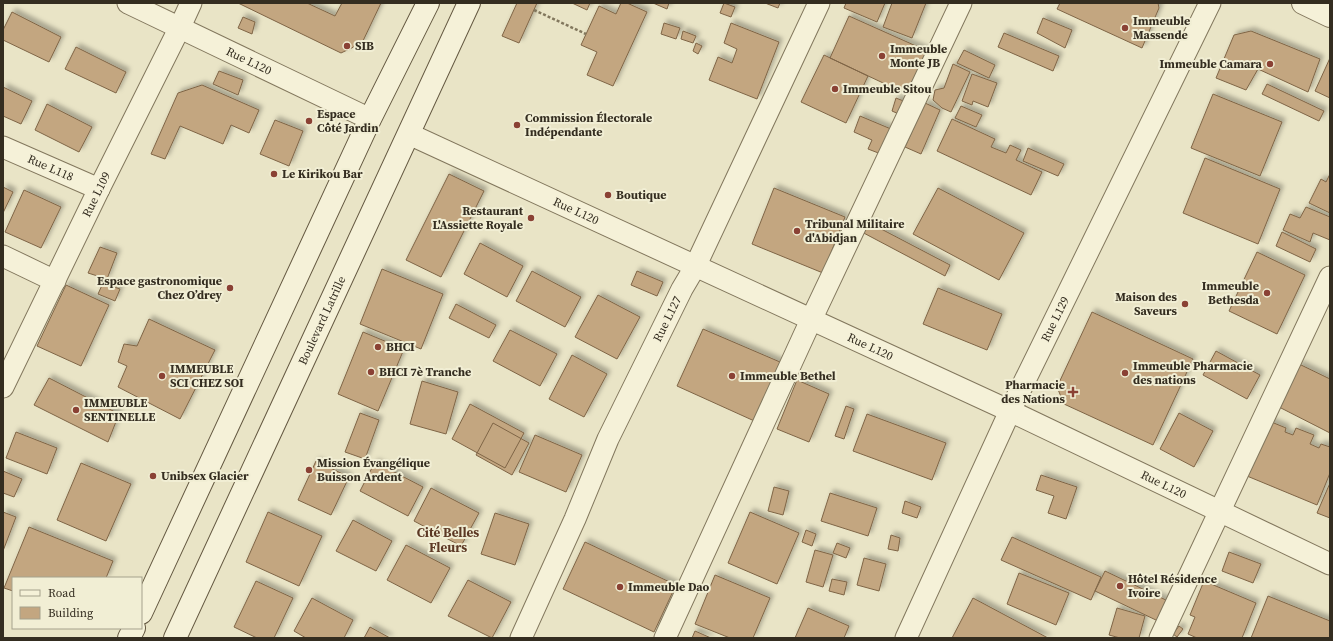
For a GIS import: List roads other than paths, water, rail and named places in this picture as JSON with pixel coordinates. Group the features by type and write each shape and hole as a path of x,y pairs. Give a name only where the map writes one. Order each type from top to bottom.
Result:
{"main road":[{"path":"142,611 370,120 428,3"},
{"name":"Boulevard Latrille","path":"175,638 469,3"},
{"path":"1303,3 1330,16"},
{"path":"129,638 134,629"}],"street":[{"name":"Rue L120","path":"128,3 370,120"},
{"name":"Rue L109","path":"3,387 48,277 99,189 191,3"},
{"name":"Rue L127","path":"522,638 575,519 608,439 682,289 695,268 819,3"},
{"path":"664,638 811,320 961,3"},
{"name":"Rue L129","path":"906,638 1010,411 1210,3"},
{"name":"Rue L120","path":"409,134 695,268 1010,411 1330,564"},
{"name":"Rue L118","path":"3,146 99,189"},
{"path":"3,256 48,277"},
{"path":"1160,638 1330,277"}],"place":[{"name":"Immeuble Massende","path":"1125,28"},
{"name":"SIB","path":"347,46"},
{"name":"Immeuble Monte JB","path":"882,56"},
{"name":"Immeuble Camara","path":"1270,64"},
{"name":"Immeuble Sitou","path":"835,89"},
{"name":"Espace Côté Jardin","path":"309,121"},
{"name":"Commission Électorale Indépendante","path":"517,125"},
{"name":"Le Kirikou Bar","path":"274,174"},
{"name":"Boutique","path":"608,195"},
{"name":"Restaurant L'Assiette Royale","path":"531,218"},
{"name":"Tribunal Militaire d'Abidjan","path":"797,231"},
{"name":"Espace gastronomique Chez O’drey","path":"230,288"},
{"name":"Immeuble Bethesda","path":"1267,293"},
{"name":"Maison des Saveurs","path":"1185,304"},
{"name":"BHCI","path":"378,347"},
{"name":"BHCI 7è Tranche","path":"371,372"},
{"name":"Immeuble Pharmacie des nations","path":"1125,373"},
{"name":"IMMEUBLE SCI CHEZ SOI","path":"162,376"},
{"name":"Immeuble Bethel","path":"732,376"},
{"name":"Pharmacie des Nations","path":"1073,392"},
{"name":"IMMEUBLE SENTINELLE","path":"76,410"},
{"name":"Mission Évangélique Buisson Ardent","path":"309,470"},
{"name":"Unibsex Glacier","path":"153,476"},
{"name":"Hôtel Résidence Ivoire","path":"1120,586"},
{"name":"Immeuble Dao","path":"620,587"}],"district":[{"name":"Cité Belles Fleurs","path":"448,540"}]}
